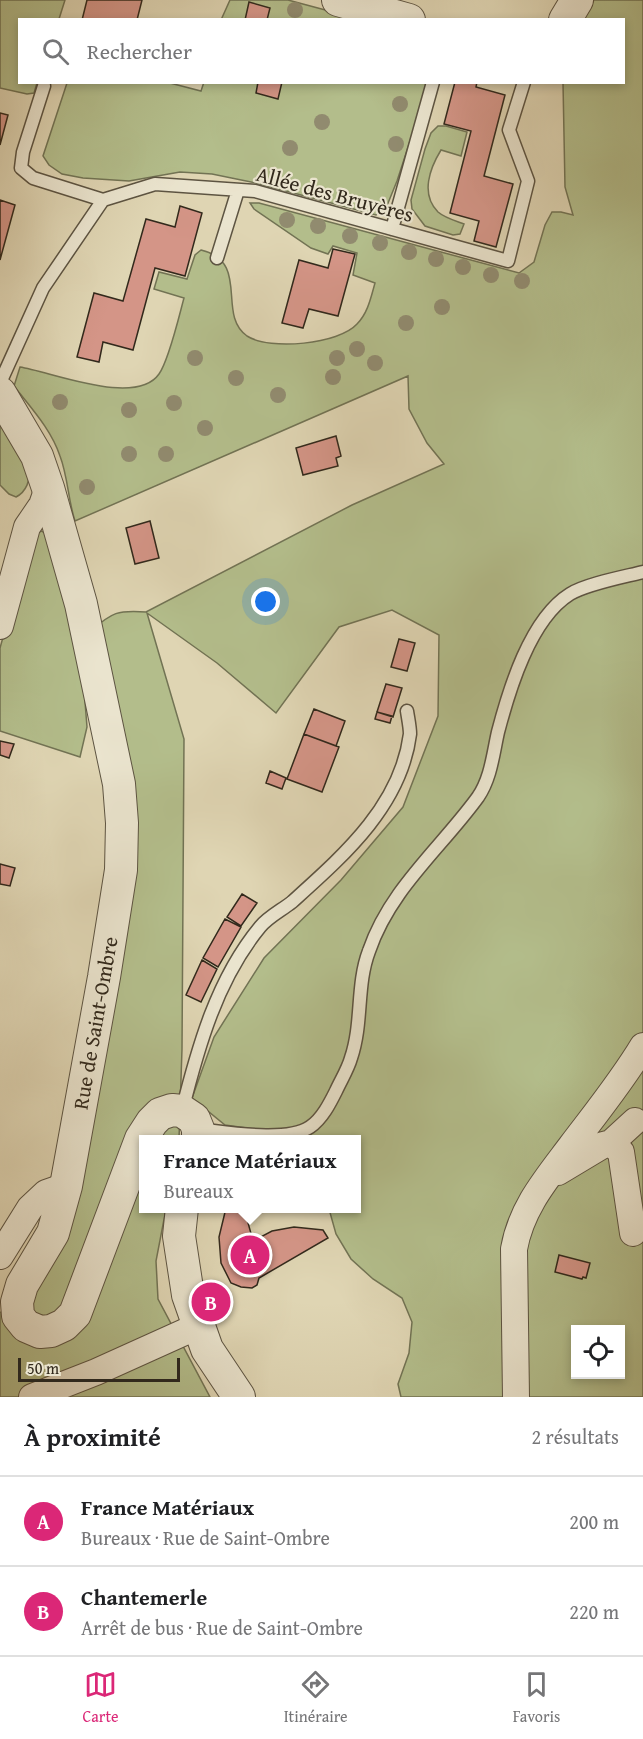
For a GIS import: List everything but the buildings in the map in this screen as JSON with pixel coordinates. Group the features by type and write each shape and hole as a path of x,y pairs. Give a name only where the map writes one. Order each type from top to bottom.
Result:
{"street":[{"path":"338,0 402,18"},
{"path":"567,18 577,0"},
{"name":"Rue de Saint-Ombre","path":"0,393 37,456 81,604 117,773 122,823 121,870 66,1186 52,1233 22,1285 17,1302 18,1316 26,1326 40,1332 51,1331 64,1325 75,1314 139,1144"},
{"path":"0,626 27,527 42,505 48,488"},
{"path":"516,1397 514,1249 517,1231 525,1211 545,1180 627,1073 643,1046"},
{"name":"Rue de Saint-Ombre","path":"144,1135 160,1114 172,1110 193,1126"},
{"path":"545,1180 611,1143 639,1114"},
{"path":"611,1143 621,1152 633,1233"},
{"path":"0,1256 30,1208 46,1193 66,1186"},
{"path":"182,1213 179,1236 188,1295 207,1349 239,1397"},
{"path":"32,1397 96,1372 198,1326"}],"lane":[{"path":"392,229 432,84"},
{"name":"Allée des Bruyères","path":"103,200 155,184 255,191 508,261 528,181 509,130 523,84"},
{"path":"0,384 43,288 103,200 33,178 21,168 23,152 44,86"},
{"path":"217,258 238,189"},
{"path":"285,1135 295,1134 310,1127 330,1103 351,1058 365,960 374,934 388,909 417,868 479,795 488,776 513,680 539,628 554,608 570,594 643,572"},
{"path":"267,1135 193,1126 197,1052 224,986 239,957 261,926 290,903 349,848 384,804 399,774 410,732 406,711"}],"green space":[{"path":"0,0 65,0 59,18 18,18 18,84 37,84 34,93 27,94 0,88"},
{"path":"230,0 288,0 355,18 222,18"},
{"path":"594,0 643,0 643,1397 401,1397 398,1384 409,1353 412,1322 402,1298 373,1279 351,1259 336,1234 330,1213 361,1213 361,1135 299,1135 225,1125 192,1098 214,1037 264,958 341,880 403,807 438,716 439,635 392,610 339,627 276,713 217,663 147,613 184,739 182,1049 179,1135 139,1135 139,1213 165,1213 156,1261 158,1299 210,1397 0,1397 0,1313 50,1261 132,864 91,631 110,616 129,611 146,612 352,505 444,464 427,443 409,409 408,376 75,521 63,464 56,446 40,419 14,386 20,367 113,388 132,388 148,383 159,374 163,367 184,298 154,289 159,272 187,279 195,255 201,250 216,256 225,265 229,277 234,315 238,326 247,336 271,343 304,343 335,336 348,331 357,324 366,310 375,283 353,275 357,253 333,246 328,254 311,248 254,209 250,203 259,203 519,273 534,262 545,225 552,212 573,215 565,187 563,84 625,84 625,18 583,18"},
{"path":"67,84 174,84 201,91 203,84 429,84 397,181 386,208 376,215 256,183 212,174 180,172 129,181 83,178 62,174 49,165 43,156"},
{"path":"438,126 467,132 461,156 441,150 430,173 428,189 429,197 438,212 464,224 460,234 453,235 425,226 412,209 411,200 425,149 431,133"},
{"path":"0,418 29,468 27,485 16,497 0,485"},
{"path":"41,531 46,533 54,548 84,689 87,727 80,757 0,731 0,648 27,551 34,535"}],"place":[{"name":"France Matériaux","path":"250,1255"},
{"name":"Chantemerle","path":"211,1302"}]}
